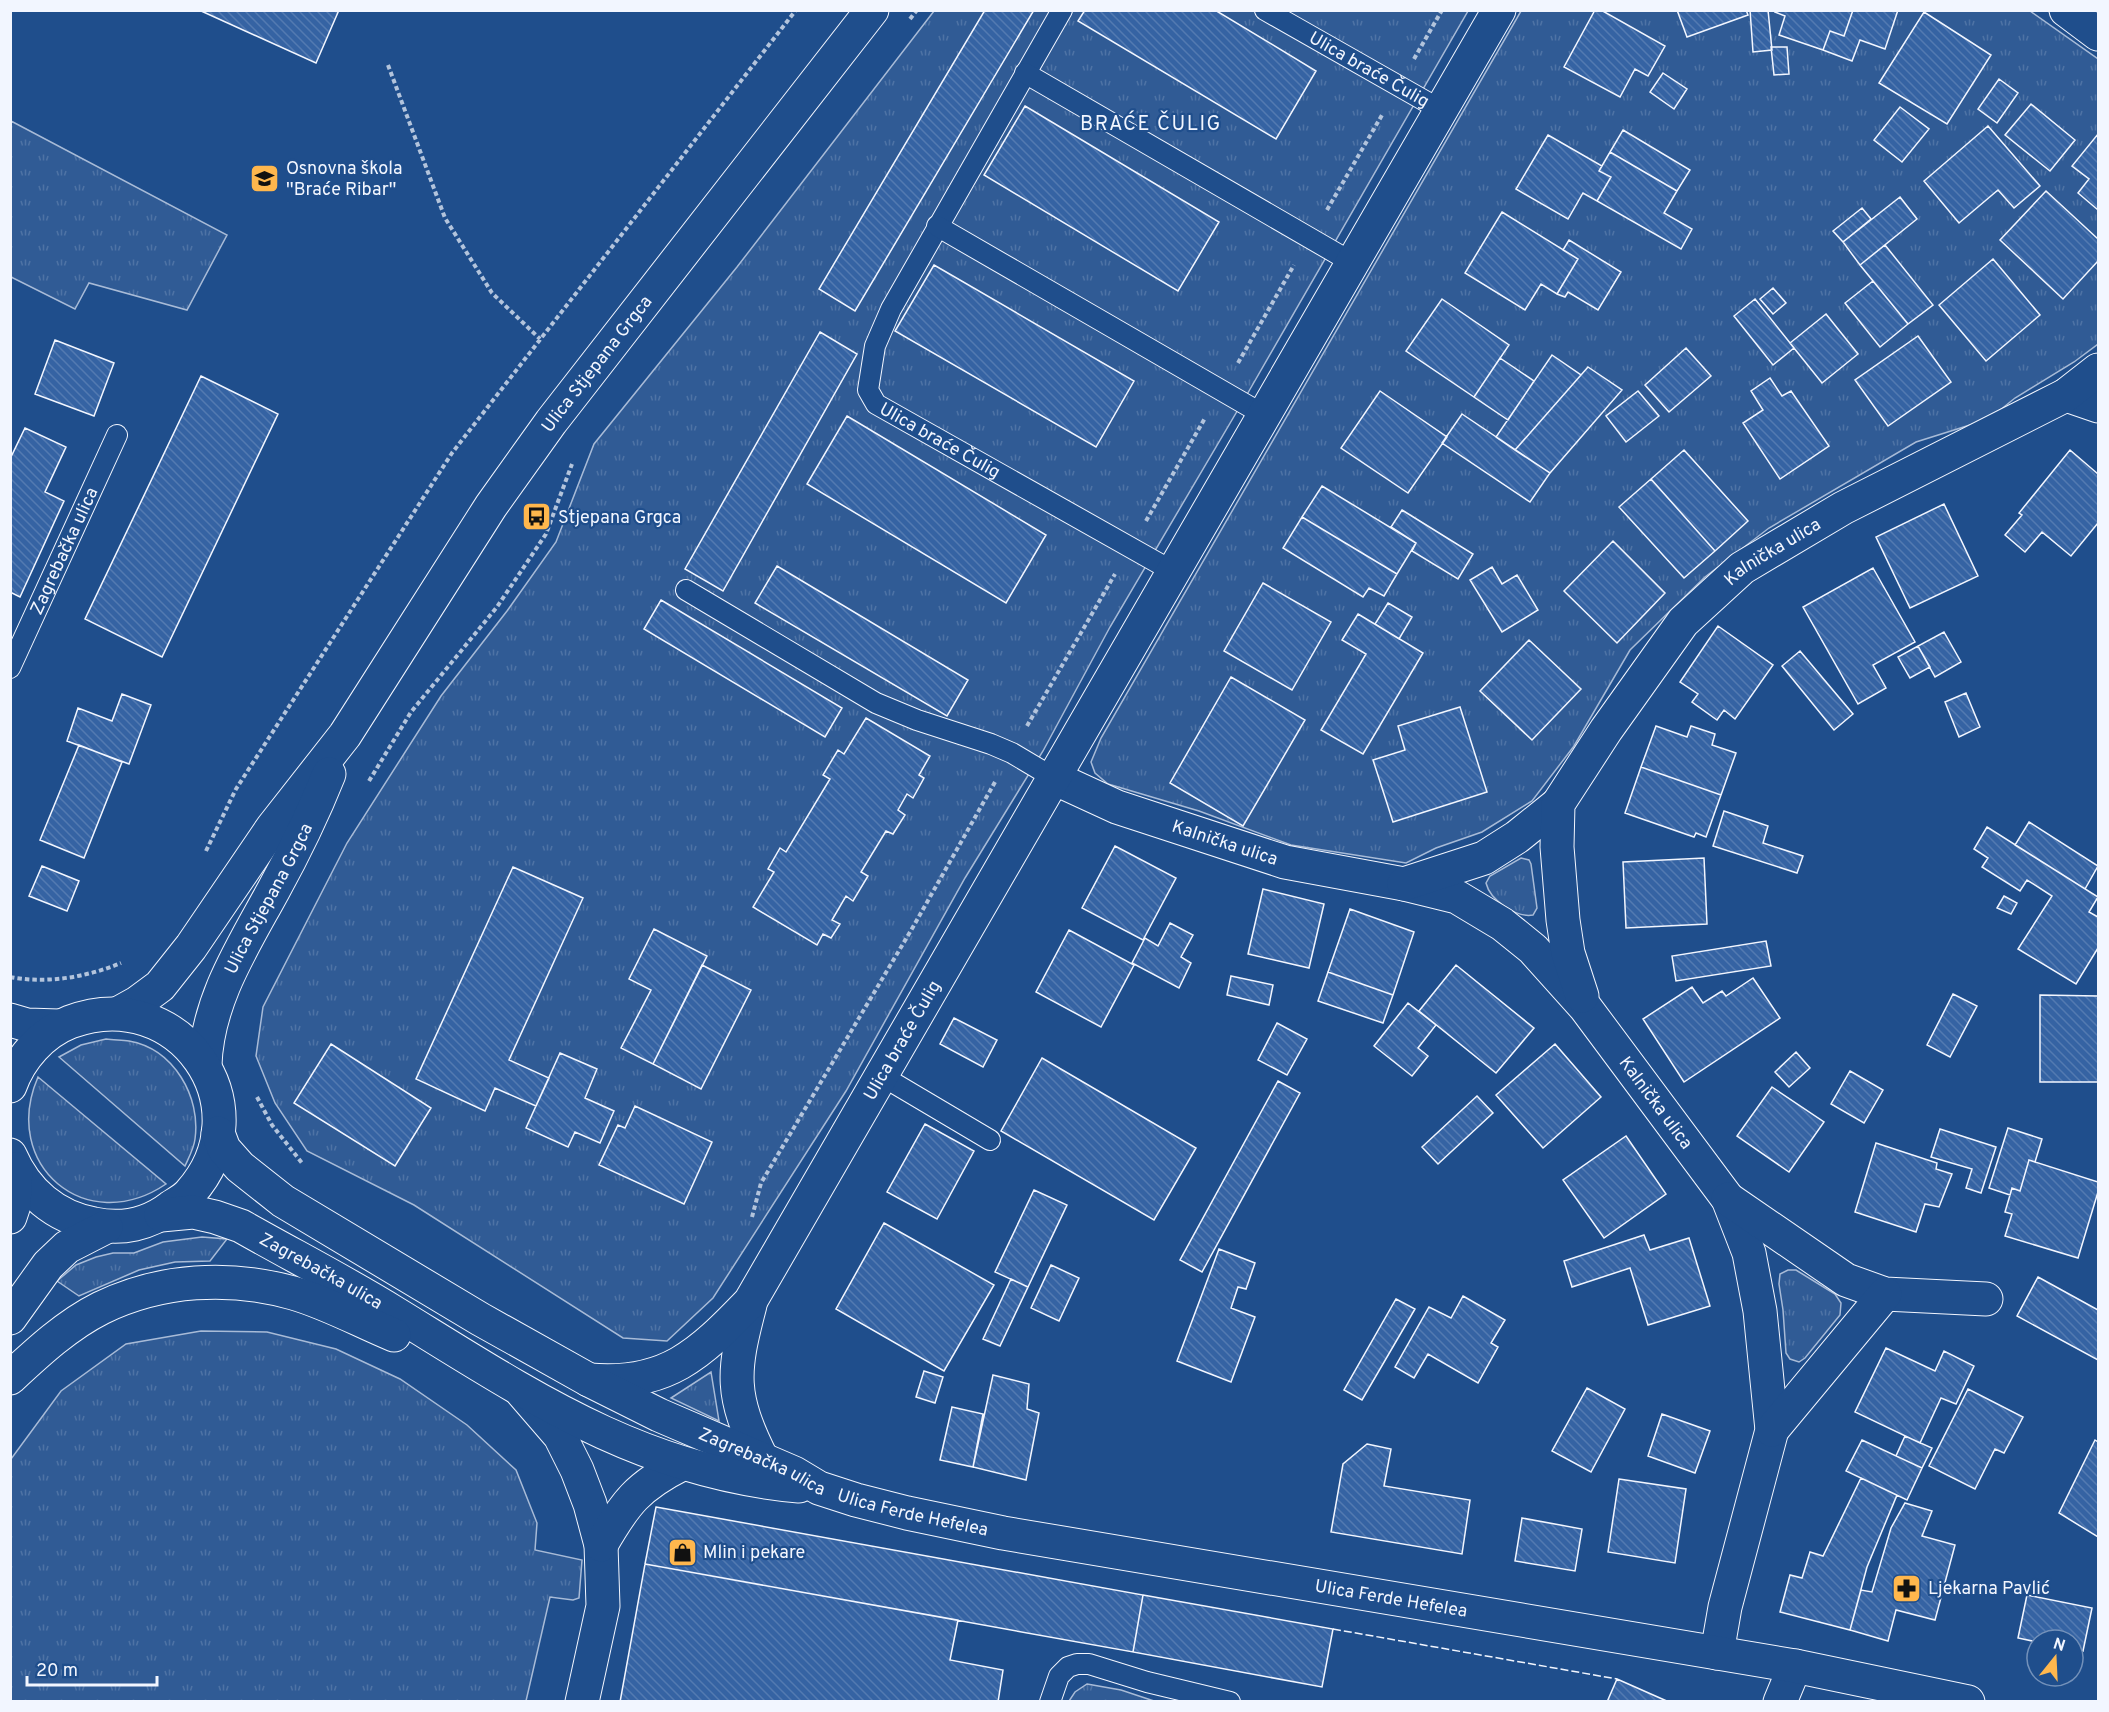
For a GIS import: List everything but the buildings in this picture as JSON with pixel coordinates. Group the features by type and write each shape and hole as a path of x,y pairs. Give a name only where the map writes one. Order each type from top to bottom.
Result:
{"street":[{"name":"Ulica Stjepana Grgca","path":"119,1013 160,986 191,947 272,828 345,735 491,506 551,422 872,10"},
{"name":"Ulica braće Čulig","path":"589,1380 611,1382 643,1378 671,1368 699,1352 718,1336 750,1302 1499,10"},
{"path":"2066,10 2098,34"},
{"name":"Kalnička ulica","path":"1404,884 1484,858 1516,837 1558,804 1606,730 1683,622 1742,568 1843,508 2066,395 2098,370"},
{"path":"2066,395 2098,406"},
{"name":"Ulica Stjepana Grgca","path":"204,1065 205,1041 229,972 314,812 345,735"},
{"name":"Kalnička ulica","path":"1054,778 1117,807 1285,862 1404,884 1457,897 1502,924 1533,949 1585,1007 1728,1199 1749,1253 1760,1311 1772,1430 1725,1606 1717,1653"},
{"name":"Kalnička ulica","path":"1558,804 1557,847 1563,920 1568,953 1585,1007"},
{"path":"10,1086 15,1072 33,1046 58,1026 88,1015 119,1013 144,1017 168,1028 189,1045 204,1065 217,1098 218,1133 209,1166 189,1194 161,1215 143,1222 106,1227 78,1221 53,1210 32,1191 13,1162"},
{"path":"10,1020 27,1025 58,1026"},
{"name":"Zagrebačka ulica","path":"218,1133 224,1149 240,1167 283,1201 480,1319 589,1380 668,1419 794,1473 819,1488"},
{"path":"10,1217 14,1205 13,1162"},
{"name":"Kalnička ulica","path":"1728,1199 1846,1280 1885,1294 1986,1299"},
{"name":"Zagrebačka ulica","path":"161,1215 193,1212 215,1216 241,1226 392,1311 521,1390 631,1446 682,1464 770,1484 819,1488"},
{"path":"10,1318 48,1265 67,1247 106,1227"},
{"path":"10,1378 41,1348 100,1309 160,1288 204,1281 240,1282 291,1292 335,1307 419,1345 451,1348"},
{"name":"Kalnička ulica","path":"1772,1430 1885,1294"},
{"name":"Ulica braće Čulig","path":"750,1302 739,1348 736,1374 738,1400 748,1431 762,1459"},
{"path":"521,1390 560,1436 578,1470 601,1545 603,1606 582,1701"},
{"path":"601,1545 620,1512 637,1492 658,1476 682,1464"},
{"name":"Ulica Ferde Hefelea","path":"819,1488 907,1513 1003,1533 1796,1666 1968,1701"},
{"path":"1780,1701 1796,1666"}],"lane":[{"name":"Ulica braće Čulig","path":"1062,10 891,309 875,345 868,390 876,404 1174,572"},
{"name":"Ulica braće Čulig","path":"1265,10 1441,110"},
{"path":"1025,73 1353,263"},
{"path":"937,226 1264,416"},
{"name":"Zagrebačka ulica","path":"10,668 117,435"},
{"path":"686,590 876,703 917,720 991,744 1012,753 1054,778"},
{"path":"882,1076 990,1140"},
{"path":"1050,1701 1059,1676 1068,1667 1077,1664 1089,1664 1162,1686 1230,1701"},
{"path":"1162,1686 1179,1701"}],"path":[{"path":"202,858 236,789 452,453 796,10"},
{"path":"750,1224 761,1183 914,927 1221,390 1442,10"},
{"path":"388,65 445,218 492,293 540,339"},
{"path":"369,782 411,712 497,607 553,520"},
{"path":"10,977 27,980 63,978 124,962"},
{"path":"256,1095 272,1125 305,1167"}],"green space":[{"path":"934,11 1468,11 1110,627 1043,751 965,878 846,1091 713,1298 667,1341 623,1338 414,1205 307,1151 275,1103 256,1056 263,1007 347,843 441,696 507,611 556,542 594,444 737,267"},
{"path":"1521,11 2030,11 2098,59 2098,344 2074,362 2015,398 1989,419 1916,442 1769,528 1705,577 1630,650 1574,746 1532,801 1482,832 1436,848 1406,863 1291,845 1199,811 1108,784 1095,773 1091,762 1101,738"},
{"path":"11,121 227,235 187,310 89,283 75,309 11,277"},
{"path":"1521,858 1529,860 1531,864 1537,908 1533,915 1512,911 1493,896 1486,883 1490,876"},
{"path":"106,1039 129,1041 145,1046 171,1064 181,1077 194,1107 196,1123 194,1142 185,1166 59,1057 81,1045"},
{"path":"38,1077 166,1184 136,1199 107,1202 80,1197 58,1184 41,1164 31,1138 29,1109"},
{"path":"202,1237 227,1239 210,1261 175,1262 139,1270 79,1296 57,1281 76,1265 96,1257 113,1253 134,1253 163,1242"},
{"path":"1788,1270 1796,1270 1835,1294 1841,1303 1840,1315 1805,1358 1799,1362 1790,1359 1786,1353 1779,1284 1780,1274"},
{"path":"201,1331 267,1332 336,1349 400,1379 467,1425 516,1470 537,1523 535,1550 582,1560 579,1598 573,1600 550,1597 526,1701 11,1701 11,1459 61,1391 126,1344"},
{"path":"711,1372 719,1421 671,1398"},
{"path":"1087,1684 1121,1690 1154,1701 1069,1701 1075,1692"}],"fence":[{"path":"1333,1629 1617,1679"}],"place":[{"name":"Osnovna škola ''Braće Ribar''","path":"265,178"},
{"name":"Stjepana Grgca","path":"537,517"},
{"name":"Mlin i pekare","path":"682,1552"},
{"name":"Ljekarna Pavlić","path":"1907,1588"}],"district":[{"name":"BRAĆE ČULIG","path":"1151,123"}]}
